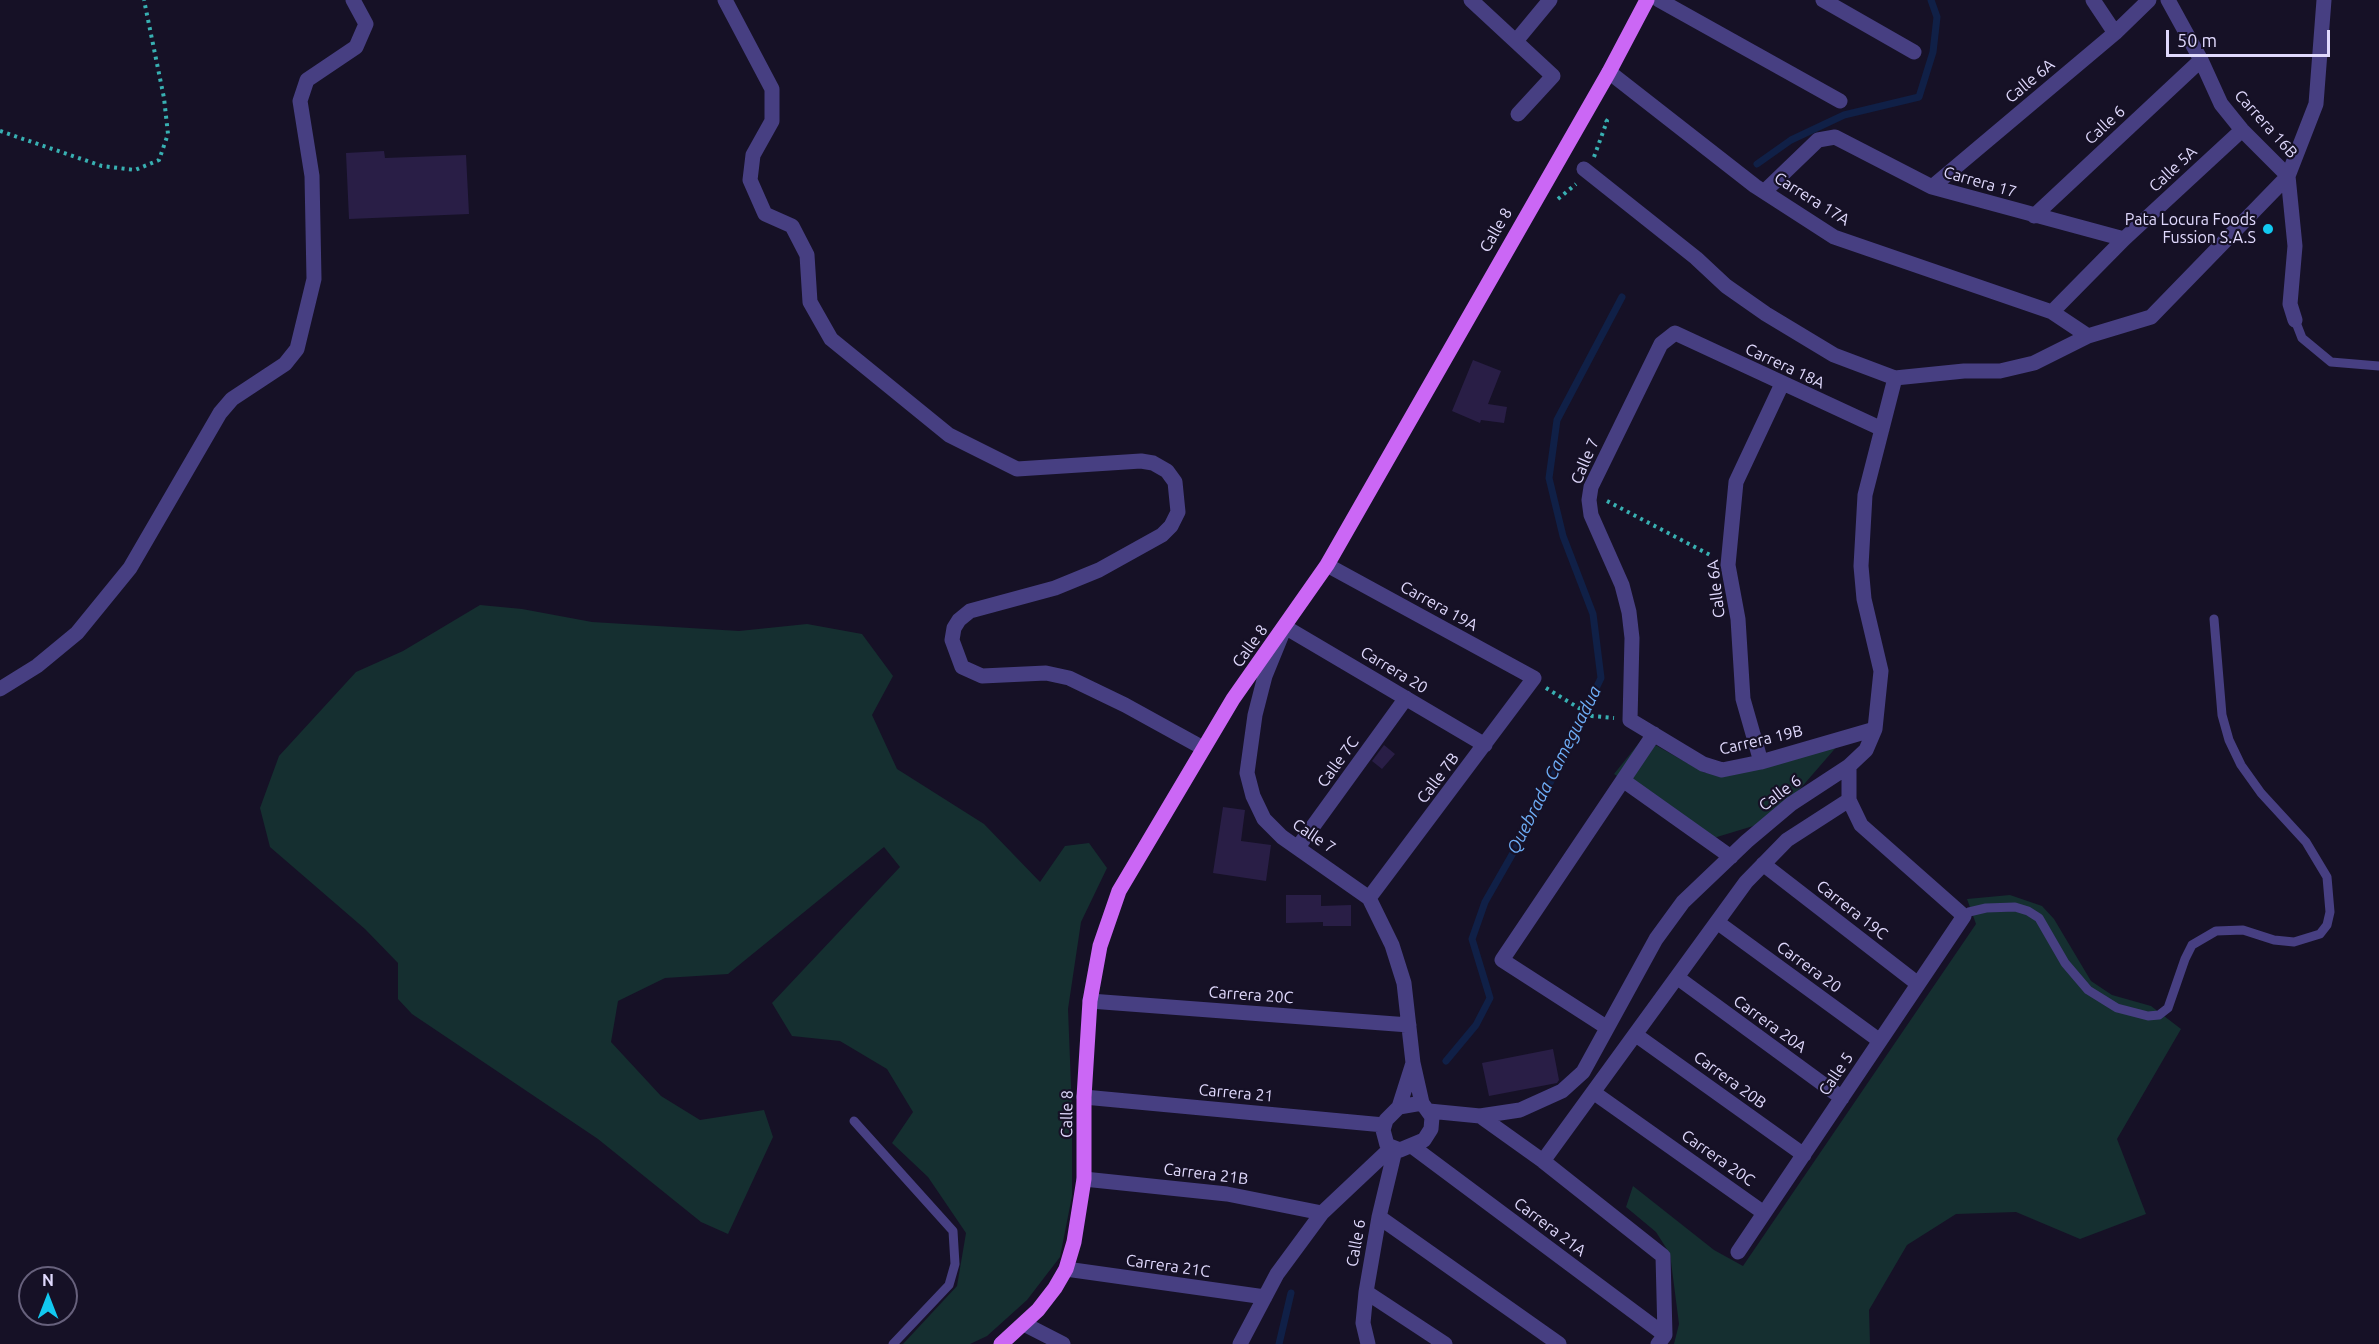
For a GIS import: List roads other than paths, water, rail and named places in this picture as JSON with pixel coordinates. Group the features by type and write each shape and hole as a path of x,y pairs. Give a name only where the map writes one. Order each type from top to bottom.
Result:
{"main road":[{"name":"Calle 8","path":"1001,1344 1024,1324 1050,1295 1066,1269 1080,1215 1084,1179 1084,1097 1090,1001 1100,946 1119,891 1233,699 1286,627 1327,565 1609,72 1647,0"}],"street":[{"path":"0,689 37,666 77,633 130,568 220,413 232,399 285,364 297,349 314,279 312,176 300,101 307,80 356,46 366,24 353,0"},
{"path":"726,0 772,89 772,122 753,155 750,180 765,214 792,226 807,255 810,302 831,339 949,435 1017,469 1141,461 1153,463 1167,471 1175,483 1178,512 1171,526 1162,535 1099,570 1055,588 970,611 959,620 954,628 952,640 962,667 982,676 1046,673 1069,678 1125,705 1203,748"},
{"path":"1471,0 1553,76 1518,114"},
{"path":"1516,42 1550,0"},
{"path":"1659,0 1840,100"},
{"path":"1823,0 1914,52"},
{"path":"2093,0 2115,33"},
{"name":"Calle 6A","path":"1932,187 2115,33 2149,0"},
{"name":"Carrera 16B","path":"2169,0 2202,60 2221,104 2242,130 2288,176"},
{"path":"1584,169 1696,258 1726,286 1766,314 1834,355 1895,378 1964,371 2000,371 2034,363 2088,336 2151,317 2288,176 2316,104 2324,0"},
{"name":"Calle 6","path":"2034,216 2202,60"},
{"name":"Carrera 17A","path":"1609,72 1725,163 1834,237 2052,312 2088,336"},
{"name":"Calle 5A","path":"2052,312 2124,239 2242,130"},
{"name":"Carrera 17","path":"1760,188 1818,140 1835,137 1932,187 2124,239"},
{"path":"2288,176 2295,246 2290,304 2295,320"},
{"name":"Carrera 18A","path":"1675,333 1882,429"},
{"name":"Calle 7","path":"1630,720 1632,638 1629,612 1622,585 1591,515 1590,493 1660,345 1675,333"},
{"name":"Calle 6","path":"1425,1107 1461,1115 1480,1116 1520,1110 1562,1091 1582,1072 1662,929 1683,902 1791,804 1849,766 1866,750 1875,729 1881,671 1864,599 1862,537 1865,495 1895,378"},
{"name":"Calle 6A","path":"1761,762 1743,699 1738,619 1728,565 1736,482 1782,384"},
{"name":"Carrera 19A","path":"1327,565 1534,678"},
{"name":"Calle 7","path":"1286,627 1265,676 1255,715 1247,773 1253,796 1264,819 1282,837 1369,898 1392,945 1404,982 1413,1063 1425,1107"},
{"name":"Carrera 20","path":"1286,627 1485,745"},
{"name":"Calle 7B","path":"1369,898 1534,678"},
{"name":"Calle 7C","path":"1298,847 1406,698"},
{"name":"Carrera 19B","path":"1630,720 1703,764 1722,770 1761,762 1875,729"},
{"path":"1606,1027 1502,960 1654,734"},
{"path":"1849,766 1849,800 1861,825 1964,916"},
{"path":"1624,781 1731,857"},
{"path":"1543,1161 1717,922 1763,864 1795,834 1849,800"},
{"name":"Carrera 19C","path":"1763,864 1918,984"},
{"name":"Calle 5","path":"1738,1252 1964,916"},
{"name":"Carrera 20","path":"1717,922 1880,1041"},
{"name":"Carrera 20A","path":"1678,978 1842,1098"},
{"name":"Carrera 20C","path":"1090,1001 1409,1025"},
{"name":"Carrera 20B","path":"1636,1035 1804,1155"},
{"name":"Calle 7","path":"1399,1107 1413,1063"},
{"name":"Carrera 20C","path":"1593,1092 1764,1213"},
{"name":"Carrera 21","path":"1084,1097 1384,1125"},
{"path":"1240,1344 1277,1274 1322,1213 1393,1149 1413,1147 1424,1140 1432,1123 1425,1107 1399,1107 1384,1125 1385,1140 1393,1149"},
{"path":"1428,1134 1461,1115"},
{"path":"1480,1116 1543,1161 1664,1256 1662,1340"},
{"name":"Carrera 21A","path":"1413,1147 1662,1340"},
{"name":"Calle 6","path":"1368,1344 1363,1323 1366,1292 1393,1149"},
{"name":"Carrera 21B","path":"1084,1179 1227,1194 1322,1213"},
{"path":"1379,1217 1559,1344"},
{"name":"Carrera 21C","path":"1066,1269 1265,1298"},
{"path":"1366,1292 1444,1344"},
{"path":"1024,1324 1063,1344"}],"lane":[{"path":"2295,320 2302,338 2331,362 2379,366"},
{"path":"1964,916 1969,912 1986,908 2015,907 2028,910 2039,918 2070,970 2088,990 2117,1008 2148,1016 2159,1015 2168,1008 2184,959 2192,945 2204,937 2230,929 2294,942 2320,934 2327,925 2330,912 2327,877 2306,842 2247,775 2229,740 2222,715 2214,619"},
{"path":"854,1120 953,1231 955,1264 949,1284 893,1344"}],"waterway":[{"name":"Quebrada Cameguadua","path":"1757,164 1791,140 1844,115 1919,97 1933,52 1937,17 1931,0"},
{"name":"Quebrada Cameguadua","path":"1446,1061 1476,1025 1490,998 1472,939 1485,902 1533,818 1601,678 1593,614 1563,536 1549,478 1557,420 1622,297"},
{"name":"Quebrada Cameguadua","path":"1279,1344 1291,1293"}],"place":[{"name":"Pata Locura Foods Fussion S.A.S","path":"2268,229"}]}
